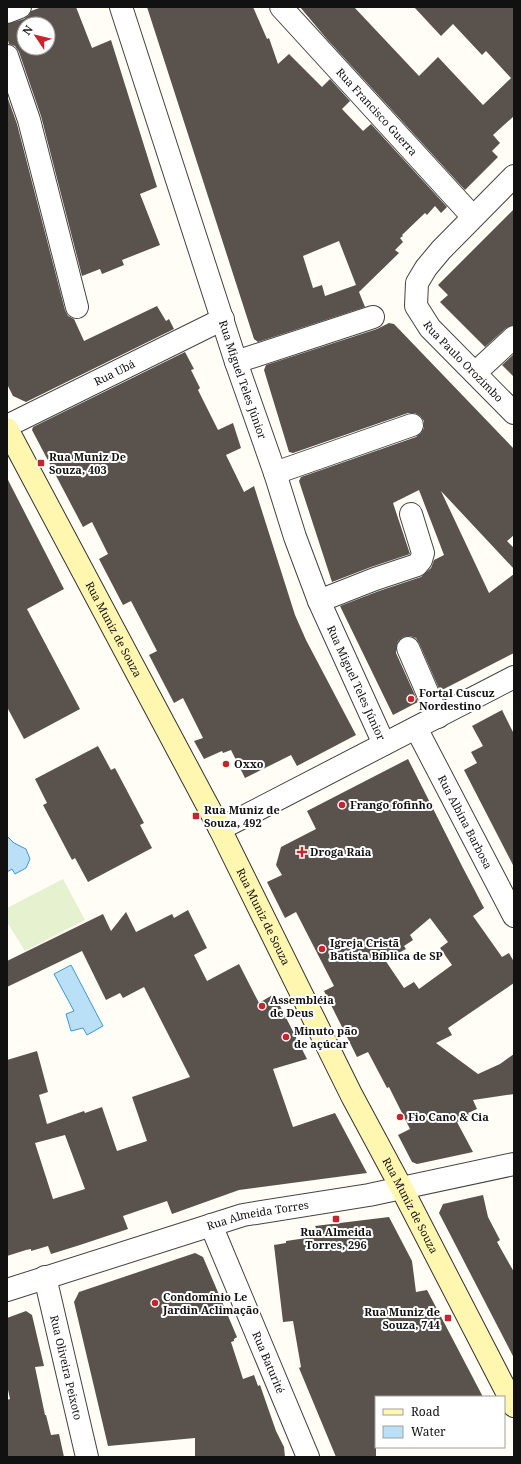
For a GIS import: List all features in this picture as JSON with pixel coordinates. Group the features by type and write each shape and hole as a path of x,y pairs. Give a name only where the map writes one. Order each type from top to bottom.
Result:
{"street":[{"path":"7,12 20,7"},
{"name":"Rua Miguel Teles Júnior","path":"121,7 236,362 276,473 295,537 319,601 384,744"},
{"name":"Rua Francisco Guerra","path":"281,7 473,217"},
{"path":"7,56 29,120 77,307"},
{"path":"473,217 514,176"},
{"name":"Rua Paulo Orozimbo","path":"473,217 426,268 417,283 416,306 430,328 514,414"},
{"path":"236,362 373,316"},
{"name":"Rua Ubá","path":"7,426 223,319"},
{"path":"475,373 514,337"},
{"path":"276,473 412,425"},
{"name":"Rua Muniz de Souza","path":"7,429 220,829 352,1096 402,1189 514,1406"},
{"path":"319,601 375,579 417,565 422,560 423,553 411,514"},
{"path":"408,648 438,717"},
{"path":"220,829 514,677"},
{"name":"Rua Albina Barbosa","path":"416,728 514,916"},
{"name":"Rua Almeida Torres","path":"7,1290 243,1215 402,1189 449,1177 514,1164"},
{"name":"Rua Baturité","path":"211,1224 308,1457"},
{"name":"Rua Oliveira Peixoto","path":"45,1277 86,1457"}],"green space":[{"path":"63,879 85,920 25,951 7,922 7,908"}],"water":[{"path":"7,836 14,843 26,849 30,859 26,868 15,874 12,869 7,872"},
{"path":"71,965 103,1026 87,1035 83,1028 71,1031 66,1014 74,1011 54,974"}],"building":[{"path":"42,7 76,7 92,48 111,40 157,187 140,194 160,245 122,260 124,265 102,274 100,269 82,276 41,116 20,56 56,56 56,16 28,16 31,11"},
{"path":"147,7 253,7 267,39 269,38 278,64 289,54 322,87 330,79 350,101 342,109 363,131 371,124 447,207 441,213 435,206 427,215 425,213 402,235 403,236 400,238 403,242 395,250 399,253 359,292 365,307 258,342 254,339","holes":["339,241 356,285 325,296 322,285 313,288 303,256"]},
{"path":"300,7 354,7 419,76 438,57 483,105 511,78 486,51 482,55 453,24 441,36 414,7 514,7 514,116 493,135 500,143 492,151 498,157 465,190 326,38"},
{"path":"16,21 16,48 9,44 7,37 7,24"},
{"path":"7,96 17,124 65,310 68,316 74,319 84,341 157,306 166,321 169,319 174,329 26,402 13,396 7,384"},
{"path":"514,209 514,325 506,328 485,347 440,302 448,295 438,285"},
{"path":"389,323 394,324 514,449 514,535 507,541 514,548 514,569 441,491 489,593 514,574 514,653 440,691 416,638 410,636 403,637 398,641 396,653 418,702 393,715 340,606 421,577 431,568 434,560 444,555 419,490 393,503 410,554 332,582 299,481 301,477 416,437 424,428 424,421 415,413 408,413 293,453 289,452 264,370 266,365 377,329"},
{"path":"185,352 194,369 191,370 200,388 198,390 218,430 233,423 241,448 226,455 244,492 254,486 295,615 306,640 356,735 297,766 291,755 245,778 231,750 223,753 222,751 204,759 194,741 203,738 183,698 174,703 149,655 157,651 131,601 123,605 99,559 108,554 92,522 83,527 32,430 33,427"},
{"path":"514,354 514,377 502,365"},
{"path":"7,478 64,589 27,609 80,709 24,739 7,707"},
{"path":"502,710 514,734 514,867 464,770 477,763 471,752 483,746 472,726"},
{"path":"98,746 111,770 115,768 144,823 140,825 152,848 88,882 75,858 72,860 43,805 47,803 35,779"},
{"path":"408,759 484,908 473,916 502,957 509,953 514,962 514,983 448,1028 452,1035 436,1043 478,1074 500,1064 514,1054 514,1094 473,1100 477,1109 468,1113 470,1116 457,1122 473,1152 417,1164 412,1162 398,1135 410,1129 389,1087 387,1088 368,1052 357,1057 324,991 334,986 296,912 285,918 267,882 282,875 276,865 281,847 316,829 307,811","holes":["430,918 448,942 440,948 452,965 419,989 414,982 404,988 385,960 406,949 404,946 413,940 410,935"]},
{"path":"188,910 207,948 194,955 207,981 239,964 259,1003 274,994 307,1059 273,1069 293,1127 335,1113 367,1173 239,1190 172,1214 167,1201 123,1216 128,1229 51,1254 48,1246 31,1251 31,1249 26,1250 7,1256 7,1060 37,1051 48,1092 39,1095 47,1124 84,1111 85,1113 102,1107 117,1151 147,1141 132,1097 190,1077 144,987 123,998 120,993 106,1000 82,951 7,987 7,961 103,914 111,931 126,912 136,932 172,914 174,918","holes":["65,1135 85,1189 53,1199 35,1143"]},
{"path":"483,1195 488,1217 500,1240 497,1242 514,1272 514,1358 439,1213 443,1204"},
{"path":"389,1217 412,1261 416,1292 427,1290 482,1396 375,1396 376,1457 336,1457 299,1368 301,1367 293,1321 283,1322 274,1245 286,1243 286,1241 320,1236 315,1226"},
{"path":"195,1253 203,1257 237,1337 231,1342 243,1379 254,1375 258,1386 260,1385 276,1431 284,1447 285,1457 195,1457 195,1438 108,1446 74,1302 79,1292"},
{"path":"26,1311 32,1315 44,1366 35,1367 45,1415 51,1435 59,1434 64,1457 7,1457 7,1400 10,1399 7,1385 7,1318"}],"place":[{"name":"Rua Muniz De Souza, 403","path":"41,463"},
{"name":"Fortal Cuscuz Nordestino","path":"411,699"},
{"name":"Oxxo","path":"226,764"},
{"name":"Frango fofinho","path":"342,805"},
{"name":"Rua Muniz de Souza, 492","path":"196,816"},
{"name":"Droga Raia","path":"302,852"},
{"name":"Igreja Cristã Batista Bíblica de SP","path":"322,949"},
{"name":"Assembléia de Deus","path":"262,1006"},
{"name":"Minuto pão de açúcar","path":"286,1037"},
{"name":"Fio Cano & Cia","path":"400,1117"},
{"name":"Rua Almeida Torres, 296","path":"336,1219"},
{"name":"Condomínio Le Jardin Aclimação","path":"155,1303"},
{"name":"Rua Muniz de Souza, 744","path":"448,1318"}]}
